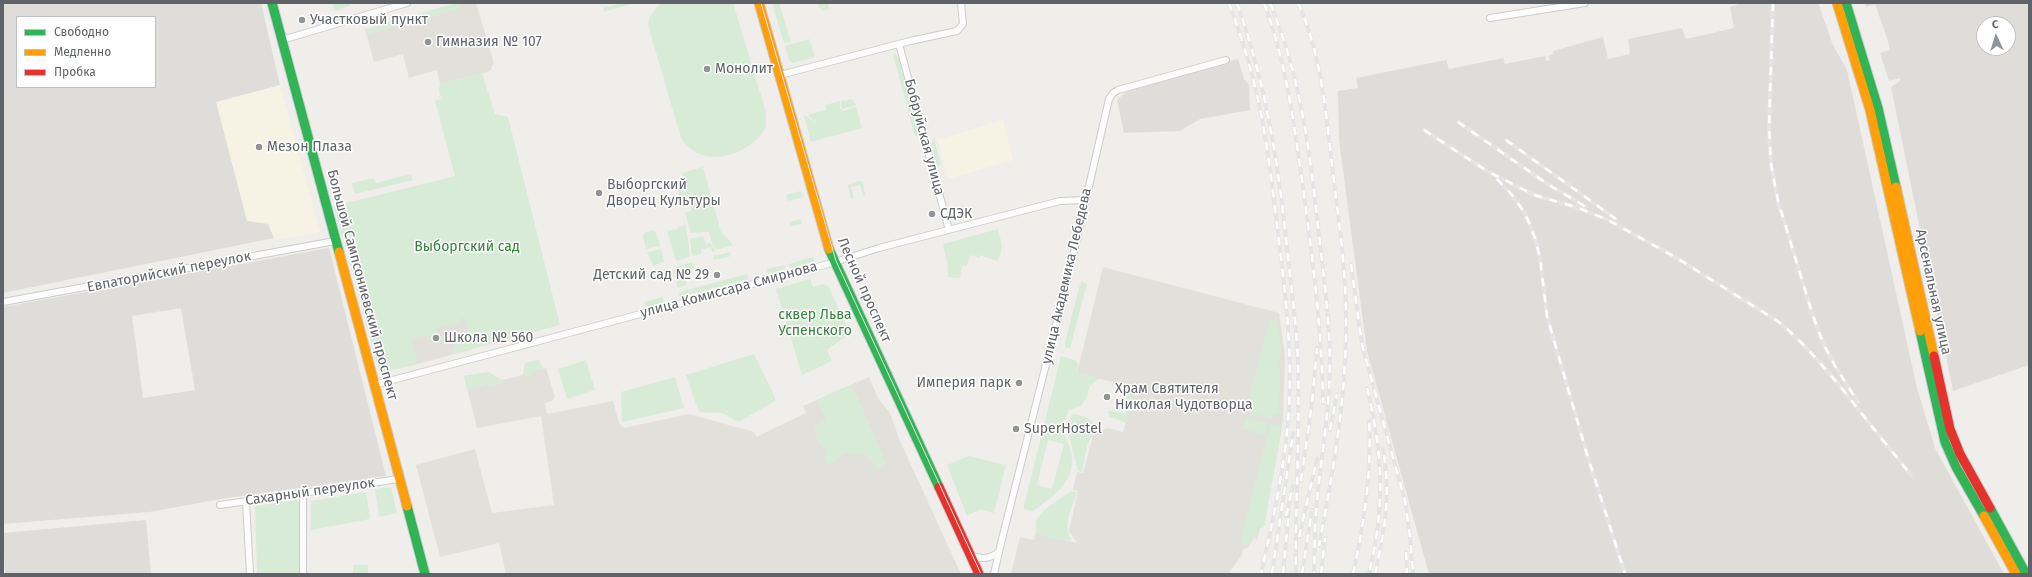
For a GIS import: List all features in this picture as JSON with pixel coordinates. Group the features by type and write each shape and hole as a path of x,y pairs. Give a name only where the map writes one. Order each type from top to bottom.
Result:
{"main road":[{"name":"Большой Сампсониевский проспект","path":"272,3 425,574"},
{"name":"Лесной проспект","path":"759,3 834,262 979,574"},
{"name":"Арсенальная улица","path":"1837,3 1870,110 1943,437 1956,467 2016,574"},
{"name":"Арсенальная улица","path":"1846,3 1876,100 1950,429 1960,454 2026,574"}],"street":[{"path":"282,40 407,3"},
{"path":"780,75 957,31 963,24 961,3"},
{"path":"1490,18 1585,3"},
{"name":"Бобруйская улица","path":"900,44 950,230"},
{"name":"улица Академика Лебедева","path":"994,574 1070,269 1109,99 1113,93 1118,90 1226,60"},
{"name":"улица Комиссара Смирнова","path":"374,386 834,262 848,256 1060,201 1085,200"},
{"name":"Евпаторийский переулок","path":"3,302 335,240"},
{"name":"Сахарный переулок","path":"220,505 399,479"},
{"path":"302,494 303,574"},
{"path":"246,502 250,574"},
{"path":"970,555 985,559 999,552"}],"shaded area":[{"path":"3,3 261,3 280,85 216,102 247,221 268,224 274,238 3,293"},
{"name":"Гимназия № 107","path":"457,3 476,3 494,63 490,71 440,84 437,70 409,78 403,54 374,62 365,29 411,16 413,19 416,18 415,15"},
{"path":"1742,3 1818,3 1833,45 1847,70 1917,388 1935,448 2004,574 1429,574 1367,351 1339,140 1338,91 1358,88 1356,78 1446,60 1449,69 1503,58 1505,64 1545,56 1546,61 1550,60 1549,55 1554,54 1553,51 1603,37 1608,59 1630,54 1628,39 1682,28 1686,39 1734,28 1730,7"},
{"path":"1864,3 2029,3 2029,365 1953,391 1891,87 1900,81 1900,78 1889,81 1880,53 1890,50 1875,4 1866,7"},
{"path":"1238,59 1244,79 1249,85 1250,110 1200,119 1180,131 1124,133 1117,100 1126,92"},
{"path":"280,85 320,232 281,239 274,238 268,224 247,221 216,102"},
{"path":"1003,120 1013,160 948,179 938,140"},
{"path":"329,248 386,476 227,498 149,512 3,524 3,307","holes":["181,308 195,390 143,398 132,316"]},
{"path":"1103,267 1279,313 1285,357 1283,420 1264,527 1260,528 1257,540 1254,538 1248,548 1243,549 1242,555 1228,574 1011,574 1020,537 1034,540 1036,532 1077,543 1069,531 1078,491 1073,490 1077,472 1083,473 1093,435 1107,428 1123,432 1136,388 1077,373"},
{"name":"Школа № 560","path":"464,314 473,349 410,366 403,333"},
{"path":"539,360 543,369 546,368 555,397 552,401 545,403 547,414 613,401 619,423 624,428 689,414 754,432 756,437 806,413 803,406 869,377 878,398 890,413 900,441 961,574 506,574 499,543 440,557 416,465 475,449 492,513 554,505 541,416 477,428 464,376 488,372 502,380 523,375 525,363"},
{"path":"146,520 151,574 5,574 3,533"}],"green space":[{"path":"332,3 349,3 350,6 335,11"},
{"path":"459,3 461,8 429,18 428,16 417,19 415,15"},
{"path":"622,3 630,4 604,12 603,8"},
{"name":"Монолит","path":"661,3 733,3 766,112 766,128 760,136 743,149 733,154 712,157 702,155 692,150 681,138 648,25 650,16"},
{"path":"772,3 779,3 791,42 784,43"},
{"path":"817,3 828,3 829,9 822,11"},
{"path":"411,16 413,21 366,35 365,29"},
{"path":"809,39 815,57 792,63 789,60 785,46"},
{"path":"895,53 899,60 920,135 915,136 893,55"},
{"name":"Выборгский сад","path":"482,73 495,114 508,117 560,325 453,354 452,350 455,345 450,341 449,337 468,332 464,318 460,319 460,322 435,329 438,341 432,342 429,340 427,335 412,339 418,364 383,372 379,371 348,255 354,254 349,235 342,237 334,206 455,176 435,101 441,99 439,91 440,84"},
{"path":"852,99 856,105 842,109 841,101"},
{"path":"840,101 840,109 843,111 856,107 862,128 811,142 804,116 817,124 808,115 822,111 828,116 823,111 826,110 826,105"},
{"path":"934,138 941,165 937,166 931,144"},
{"path":"703,167 721,232 733,245 717,250 712,244 709,232 691,233 685,213 691,211 689,199 681,201 676,186 685,184 682,173"},
{"path":"411,174 413,180 355,194 352,183 374,178 376,183"},
{"path":"859,181 863,182 865,195 863,196 860,185 851,187 854,198 851,199 848,185"},
{"path":"801,191 803,197 788,201 786,195"},
{"path":"683,213 688,239 690,257 676,261 667,231 677,229 678,227 685,225"},
{"path":"801,219 802,224 789,227 790,222"},
{"path":"998,229 1002,250 997,261 980,255 980,258 970,255 967,266 962,265 960,278 948,277 948,267 943,244"},
{"path":"653,230 656,232 660,246 646,249 643,235 646,232"},
{"path":"703,236 706,244 710,243 716,251 712,252 711,247 701,250 701,254 692,256 690,239"},
{"path":"661,249 664,262 653,266 647,252"},
{"path":"730,252 731,256 714,260 713,256"},
{"path":"812,257 814,261 790,268 789,264"},
{"path":"692,262 694,268 684,271 687,285 678,288 673,270 676,267"},
{"path":"784,265 785,269 768,274 767,269"},
{"path":"747,274 749,279 680,297 679,292"},
{"name":"сквер Льва Успенского","path":"810,279 813,287 823,284 828,286 850,333 827,350 832,361 802,375 776,289"},
{"path":"1082,281 1087,284 1070,348 1066,348 1065,343"},
{"path":"663,297 664,302 645,307 644,302"},
{"path":"1270,319 1278,321 1281,352 1277,369 1280,369 1279,414 1275,414 1273,419 1248,412 1250,404 1247,403"},
{"path":"754,354 776,400 739,422 722,413 699,412 686,375"},
{"path":"1061,356 1076,361 1078,366 1077,373 1099,378 1090,386 1087,396 1081,406 1069,410 1065,418 1064,431 1070,447 1072,461 1071,469 1064,484 1053,496 1033,511 1024,509","holes":["1048,440 1064,444 1052,489 1037,485"]},
{"path":"539,360 543,369 533,372 533,375 524,378 525,363"},
{"path":"586,360 595,390 567,399 558,369"},
{"path":"488,372 502,380 503,384 489,387 488,384 467,390 464,376"},
{"path":"675,377 684,408 622,422 621,392"},
{"path":"852,384 886,463 878,470 863,453 844,453 829,465 822,458 828,453 814,436 818,432 813,427 826,419 817,400"},
{"path":"1129,386 1136,388 1126,423 1109,416 1108,411 1126,413 1128,406 1124,405"},
{"path":"1072,414 1088,418 1094,423 1098,430 1088,443 1082,472 1078,471 1067,427"},
{"path":"1246,418 1268,423 1265,435 1243,429"},
{"path":"1270,424 1282,427 1264,527 1259,527 1257,537 1254,537 1249,545 1240,543"},
{"path":"969,456 1006,465 994,513 980,509 967,516 947,465"},
{"path":"391,487 397,513 379,517 375,489"},
{"path":"1073,491 1077,492 1068,523 1069,535 1072,540 1054,539 1036,532 1036,522 1040,515 1054,503"},
{"path":"366,492 370,519 311,530 311,501"},
{"path":"296,500 299,502 300,574 257,574 255,506"},
{"path":"353,565 368,565 368,574 353,574"}],"tram line":[{"path":"761,3 836,261 981,574"}],"railway":[{"path":"1229,3 1251,72 1264,132 1282,263 1289,345 1290,386 1285,449 1261,574"},
{"path":"1237,3 1264,97 1276,160 1294,311 1298,391 1296,574"},
{"path":"1264,3 1272,25 1288,90 1299,157 1316,291 1321,347 1323,403"},
{"path":"1270,3 1290,60 1303,118 1324,274 1330,349 1327,418 1316,513 1314,574"},
{"path":"1298,3 1312,40 1324,97 1341,237 1346,298 1346,347 1342,404 1334,462 1319,546"},
{"path":"1773,3 1769,128 1771,164 1778,201 1812,313 1823,343 1835,366 1858,402"},
{"path":"1458,122 1549,185 1586,207"},
{"path":"1424,130 1487,171 1534,195 1576,207 1608,220 1675,257 1779,322 1808,349 1885,443"},
{"path":"1506,140 1616,219"},
{"path":"1497,179 1512,195 1525,213 1535,238 1540,258 1547,316 1586,451 1625,574"},
{"path":"1351,264 1362,345 1405,501 1413,574"},
{"path":"1301,481 1312,403 1317,348"},
{"path":"1367,388 1374,419 1380,466 1378,529 1369,574"},
{"path":"1330,430 1337,394"},
{"path":"1353,574 1361,536 1368,479 1370,440 1369,421"},
{"path":"1272,574 1293,433"},
{"path":"1882,439 1911,475"},
{"path":"1375,574 1382,542 1387,497 1387,482 1383,449"},
{"path":"1299,537 1317,459"},
{"path":"1286,516 1293,486"},
{"path":"1283,574 1289,510"},
{"path":"1302,574 1312,510"},
{"path":"1321,574 1325,538"},
{"path":"1406,552 1407,574"}],"traffic: fast":[{"path":"272,3 339,252"},
{"path":"1846,3 1878,108 1896,187"},
{"path":"829,249 939,487"},
{"path":"1920,331 1945,442 1956,467 1984,516"},
{"path":"407,506 425,574"},
{"path":"1990,508 2026,574"}],"traffic: slow":[{"path":"759,3 829,249"},
{"path":"1837,3 1870,110 1920,331"},
{"path":"1896,187 1934,356"},
{"path":"339,252 407,506"},
{"path":"1984,516 2016,574"}],"traffic: jam":[{"path":"1934,356 1950,429 1960,454 1990,508"},
{"path":"939,487 979,574"}],"place":[{"name":"Участковый пункт","path":"302,20"},
{"name":"Гимназия № 107","path":"428,42"},
{"name":"Монолит","path":"707,69"},
{"name":"Мезон Плаза","path":"259,147"},
{"name":"Выборгский Дворец Культуры","path":"599,193"},
{"name":"СДЭК","path":"932,214"},
{"name":"Детский сад № 29","path":"717,275"},
{"name":"Школа № 560","path":"436,338"},
{"name":"Империя парк","path":"1019,383"},
{"name":"Храм Святителя Николая Чудотворца","path":"1107,397"},
{"name":"SuperHostel","path":"1016,429"}]}
